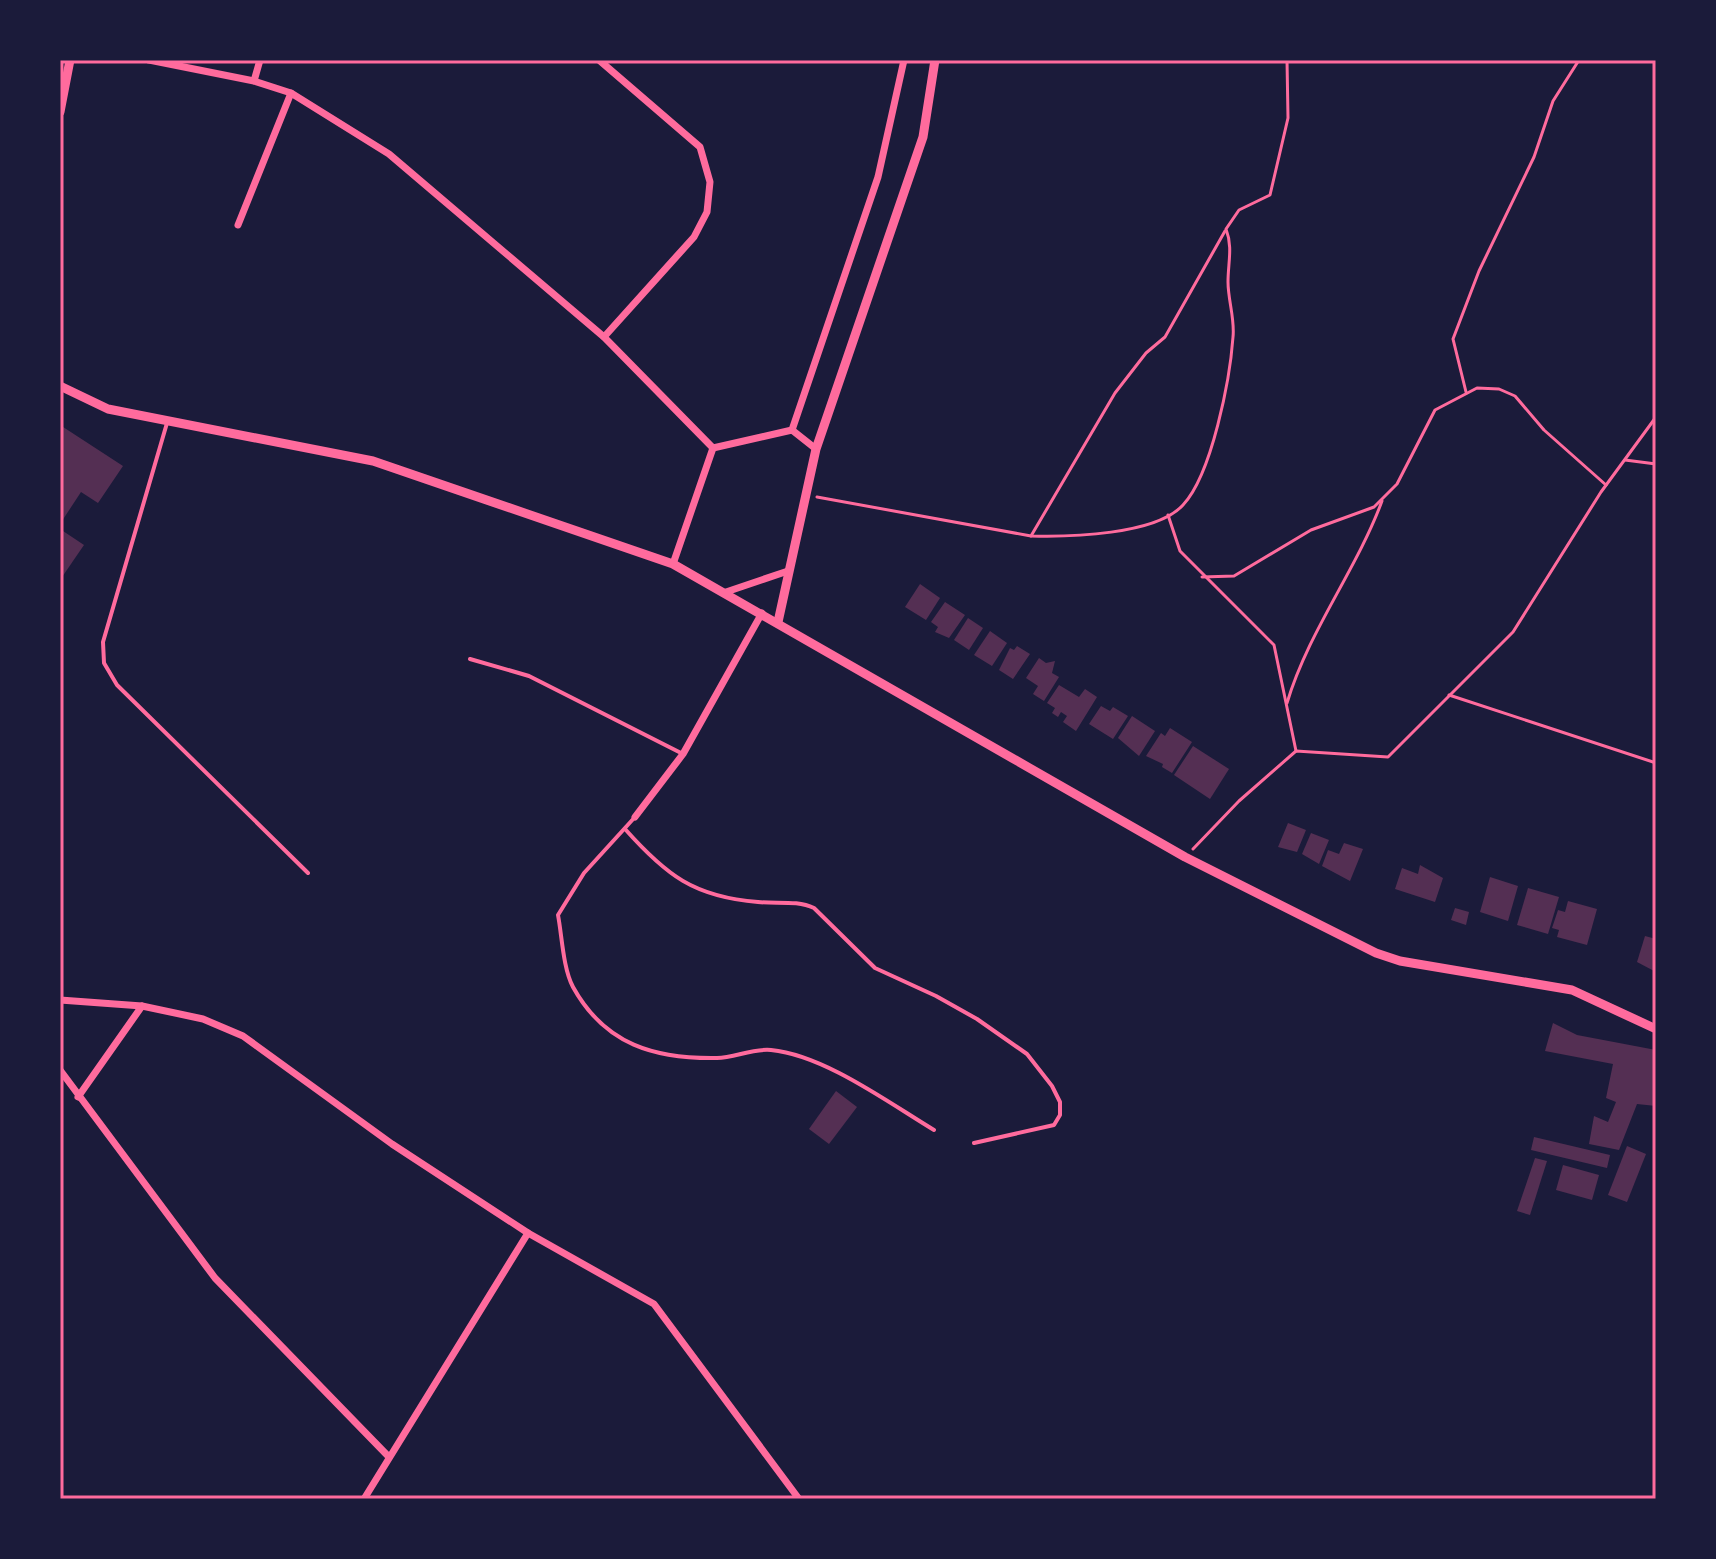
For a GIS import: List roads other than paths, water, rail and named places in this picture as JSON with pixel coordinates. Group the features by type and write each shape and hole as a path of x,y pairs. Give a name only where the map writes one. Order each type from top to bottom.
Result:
{"street":[{"path":"60,112 70,60"},
{"path":"149,60 254,81 291,93 389,154 604,337 713,448"},
{"path":"254,81 260,60"},
{"path":"599,60 700,147 710,182 707,212 694,237 604,337"},
{"path":"792,430 878,177 904,60"},
{"path":"778,622 816,449 923,137 935,60"},
{"path":"238,225 291,93"},
{"path":"60,386 108,409 373,461 673,564 1185,857 1376,953 1400,961 1572,990 1656,1029"},
{"path":"713,448 792,430"},
{"path":"792,430 816,449"},
{"path":"673,564 713,448"},
{"path":"723,593 788,571"},
{"path":"635,817 683,754 762,613"},
{"path":"60,1000 142,1006 203,1019 243,1036 392,1144 528,1233 654,1304 799,1499"},
{"path":"78,1097 142,1006"},
{"path":"60,1070 215,1278 389,1457"},
{"path":"364,1499 528,1233"}],"lane":[{"path":"168,420 103,642 104,663 117,685 308,873"},
{"path":"470,659 529,676 683,754"},
{"path":"635,817 584,873 558,915 572,985 597,1019 619,1038 667,1057 721,1058 769,1050 814,1062 934,1130"},
{"path":"625,829 652,859 696,890 753,902 804,903 814,908 875,968 936,996 1027,1054 1052,1086 1060,1102 1060,1115 1054,1125 1043,1129 974,1143"}]}
